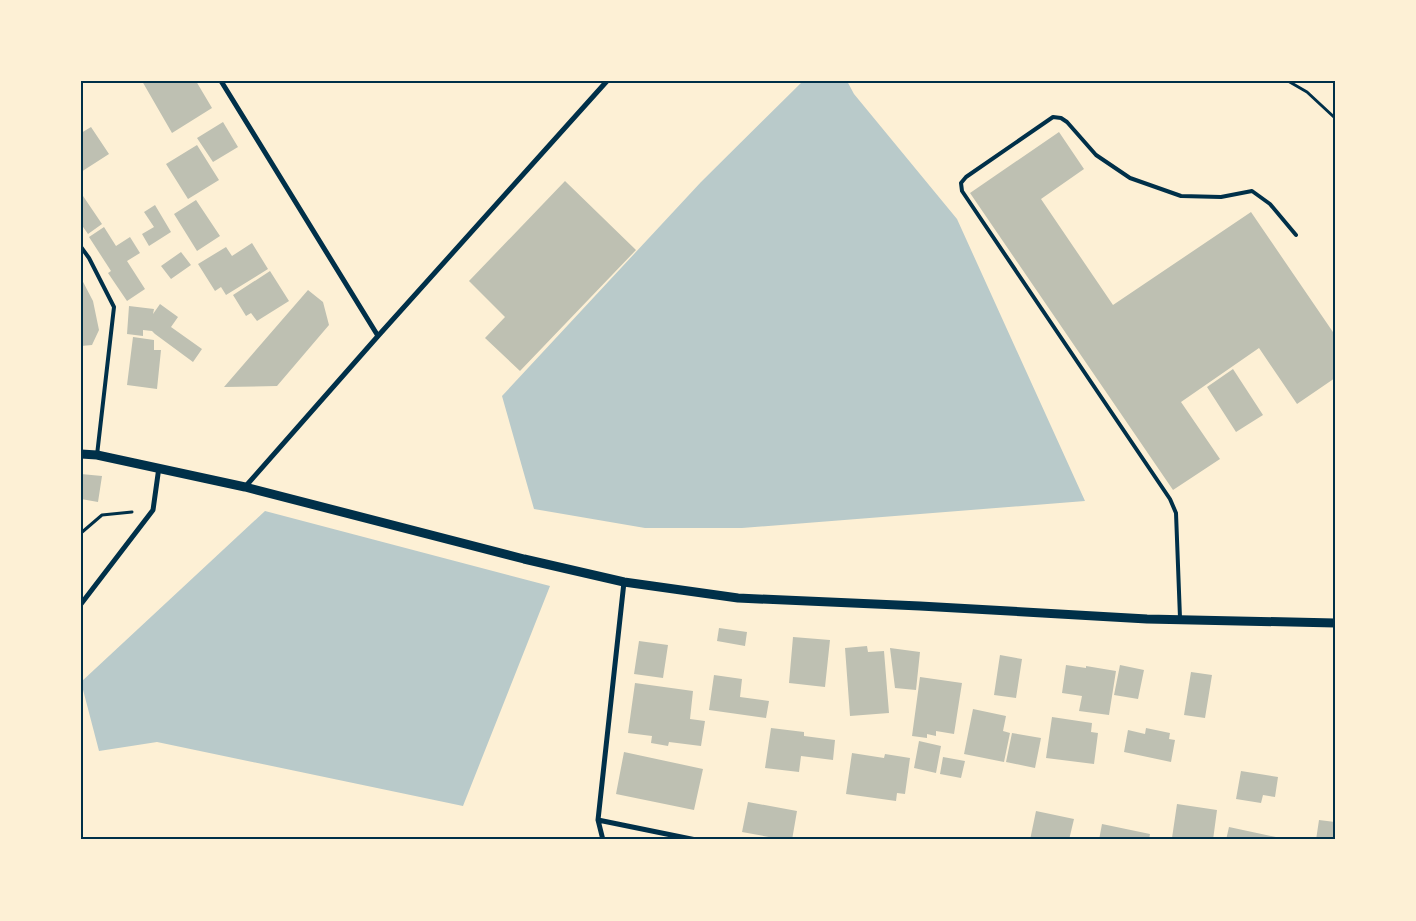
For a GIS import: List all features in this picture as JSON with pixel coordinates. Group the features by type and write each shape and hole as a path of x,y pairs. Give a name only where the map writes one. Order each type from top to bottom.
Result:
{"street":[{"path":"221,81 378,336"},
{"path":"245,487 607,81"},
{"path":"81,454 97,454 245,487 524,559 624,582 738,598 1180,620 1335,623"},
{"path":"81,604 153,510 159,467"},
{"path":"603,840 598,820 624,582"},
{"path":"598,820 696,840"}],"lane":[{"path":"1180,620 1176,513 1170,499 962,191 961,183 966,177 1053,117 1061,118 1067,122 1096,155 1130,178 1181,196 1220,196 1252,191 1270,204 1296,236"},
{"path":"81,247 89,258 114,307 97,454"}],"path":[{"path":"1288,81 1307,92 1335,118"},
{"path":"81,533 102,515 153,510"}],"shaded area":[{"path":"803,81 847,81 854,94 957,219 1085,501 742,528 645,528 534,509 502,396 701,182"},
{"path":"265,511 550,586 463,806 157,742 99,751 81,682"}],"building":[{"path":"142,81 196,81 212,108 172,133"},
{"path":"223,122 238,147 213,162 197,138"},
{"path":"91,127 109,154 81,172 81,133"},
{"path":"1059,132 1084,169 1041,199 1113,305 1251,212 1335,335 1335,378 1297,404 1259,348 1181,402 1220,459 1173,490 970,193"},
{"path":"197,145 219,180 188,199 166,164"},
{"path":"565,181 636,250 520,371 485,338 505,317 469,281"},
{"path":"81,193 102,224 88,234 81,224"},
{"path":"196,200 220,236 197,251 174,214"},
{"path":"155,205 171,232 149,246 142,234 154,227 144,212"},
{"path":"104,227 116,246 130,237 140,253 127,261 145,289 127,301 108,273 111,271 89,237"},
{"path":"252,243 268,269 226,295 221,287 215,291 198,264 226,247 232,256"},
{"path":"181,252 191,265 171,279 161,266"},
{"path":"270,271 289,301 257,321 251,313 246,316 233,295"},
{"path":"81,278 93,301 99,330 92,345 81,346"},
{"path":"308,290 323,302 329,325 277,386 224,387"},
{"path":"160,304 178,317 171,327 202,349 193,362 152,331 143,330 143,336 127,334 129,306 154,309 153,314"},
{"path":"133,337 154,340 154,350 161,350 157,389 127,385"},
{"path":"1233,369 1263,415 1236,432 1207,387"},
{"path":"81,474 102,476 98,502 81,499"},
{"path":"719,628 747,632 745,646 717,641"},
{"path":"793,637 830,640 825,687 789,683"},
{"path":"639,641 668,645 663,678 634,674"},
{"path":"867,646 868,652 884,651 889,713 850,716 845,648"},
{"path":"890,648 920,652 916,690 895,688"},
{"path":"1000,655 1022,659 1016,698 994,695"},
{"path":"1066,665 1116,671 1109,715 1079,711 1082,696 1062,693"},
{"path":"1120,665 1144,670 1138,699 1114,695"},
{"path":"1191,672 1212,675 1205,718 1184,715"},
{"path":"714,675 742,679 740,697 769,701 766,718 709,710"},
{"path":"920,677 962,683 954,734 936,731 936,736 927,734 927,738 912,736"},
{"path":"635,683 693,691 690,719 705,721 701,746 669,742 668,746 651,743 652,736 628,733"},
{"path":"973,709 1006,716 1003,731 1010,733 1004,762 964,754"},
{"path":"1052,717 1092,723 1091,732 1098,733 1094,764 1046,758"},
{"path":"771,728 804,732 804,736 835,740 833,760 801,756 799,772 765,768"},
{"path":"1146,728 1170,733 1169,739 1175,740 1171,762 1124,752 1128,730 1145,734"},
{"path":"1012,733 1041,738 1035,768 1006,762"},
{"path":"919,741 941,746 936,773 914,768"},
{"path":"624,752 703,769 694,810 616,794"},
{"path":"852,753 884,758 885,754 910,758 905,794 897,793 896,801 846,794"},
{"path":"943,757 965,761 961,778 940,774"},
{"path":"1241,771 1278,777 1275,797 1263,795 1261,803 1236,799"},
{"path":"748,802 797,811 792,840 742,832"},
{"path":"1177,804 1217,810 1213,840 1176,840 1172,838"},
{"path":"1036,811 1074,819 1069,840 1030,840"},
{"path":"1319,820 1335,822 1335,840 1316,840"},
{"path":"1102,824 1150,834 1149,840 1099,840"},
{"path":"1229,827 1276,837 1275,840 1226,840"}]}
